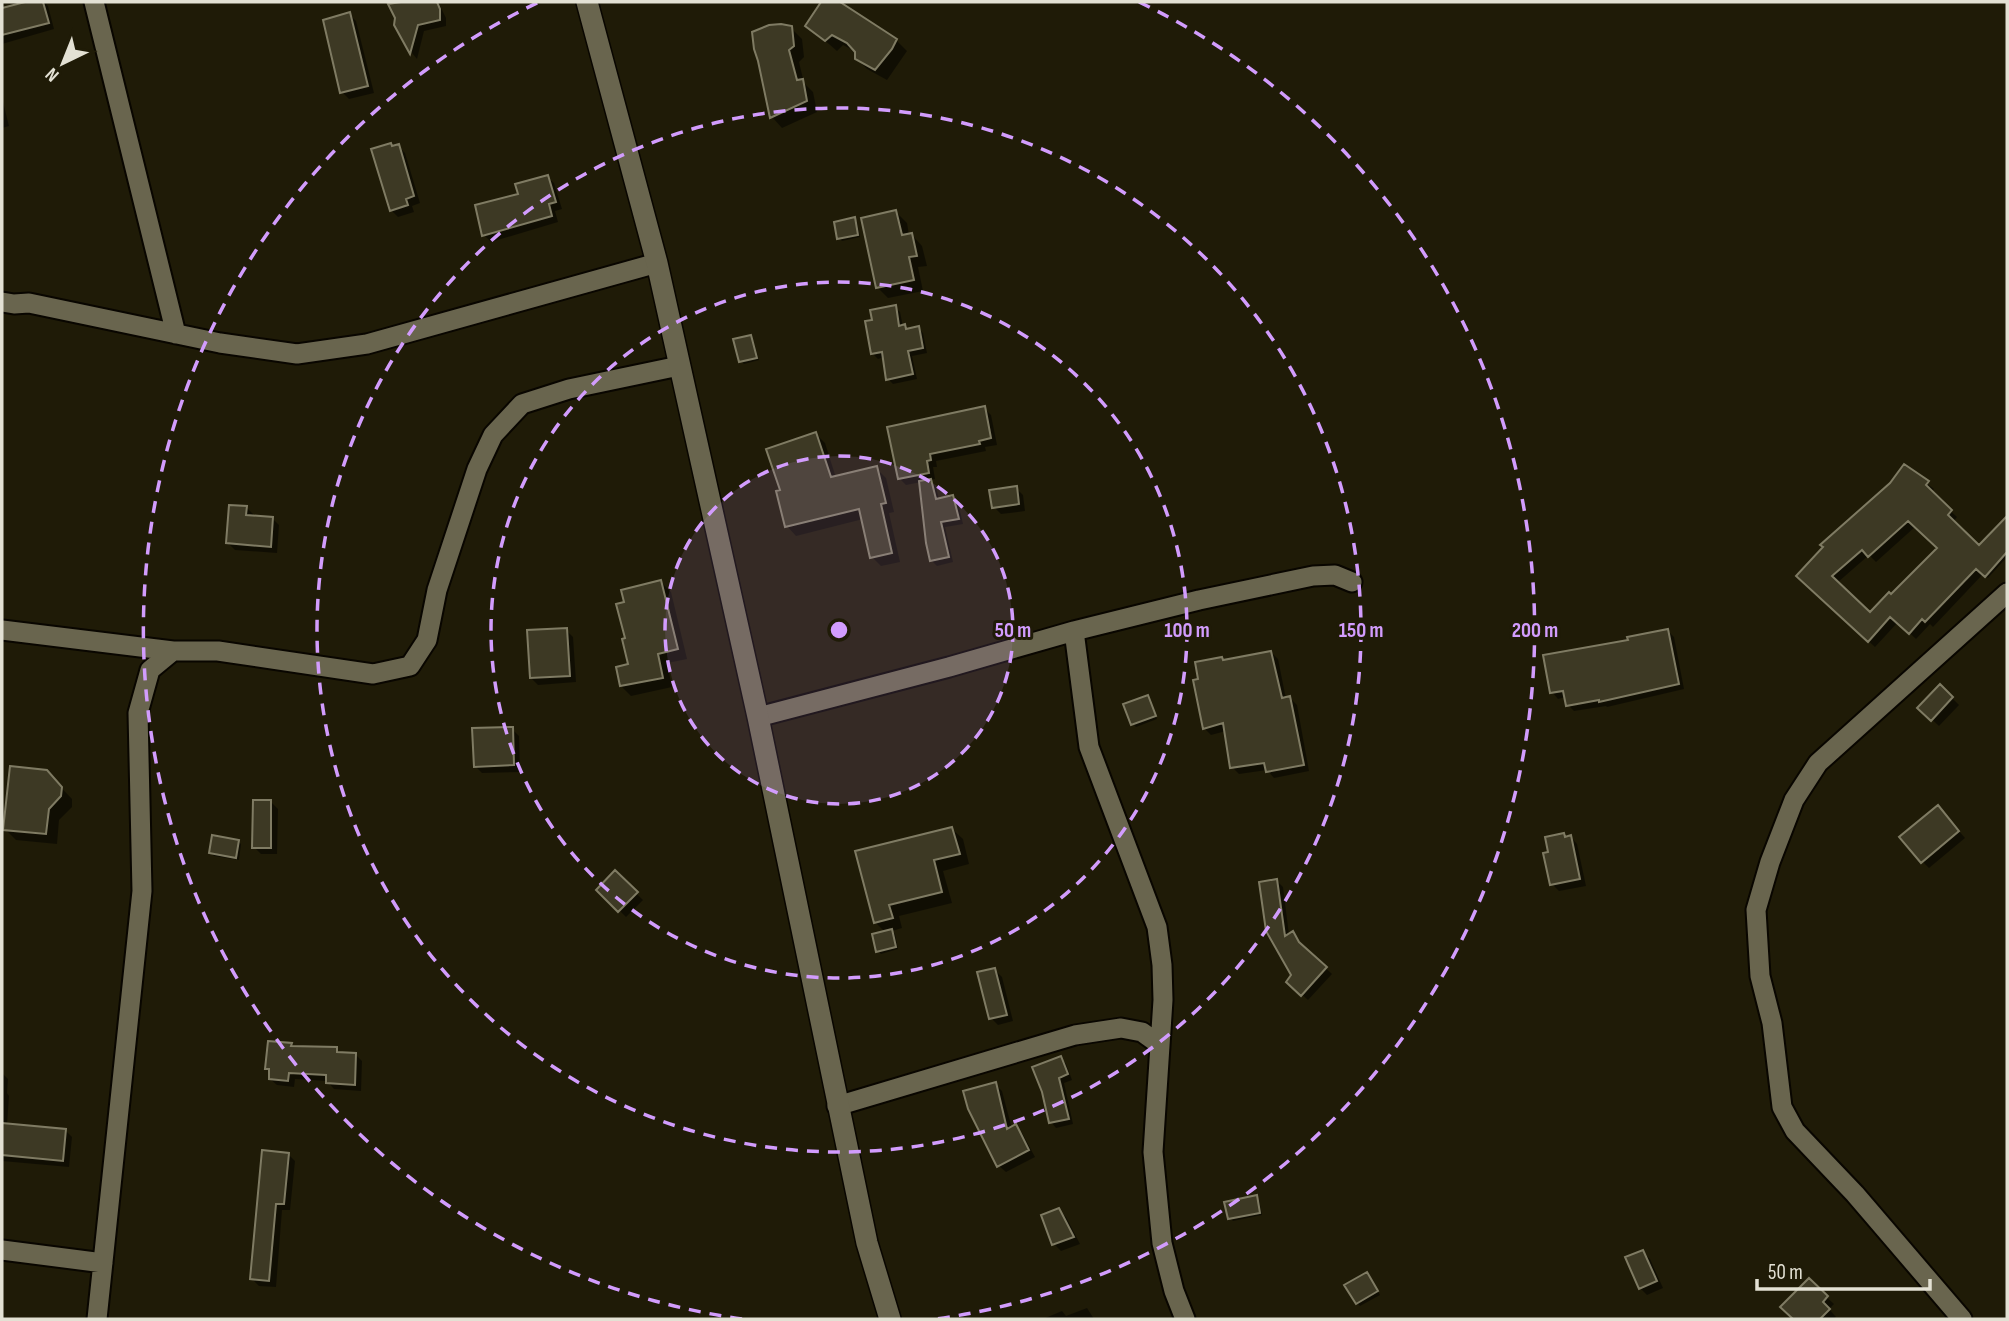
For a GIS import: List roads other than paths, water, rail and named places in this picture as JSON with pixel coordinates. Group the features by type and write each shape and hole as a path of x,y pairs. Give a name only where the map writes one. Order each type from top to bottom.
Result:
{"street":[{"path":"94,2 176,334"},
{"path":"587,2 657,263 758,717 867,1243 890,1319"},
{"path":"2,302 29,303 220,343 297,354 367,344 657,263"},
{"path":"2,631 173,651 218,651 373,674 410,666 427,640 441,578 477,469 493,435 522,404 569,389 679,366"},
{"path":"758,717 1199,600 1313,576 1335,575 1352,582"},
{"path":"1962,1319 1855,1194 1795,1131 1782,1107 1772,1023 1760,976 1756,910 1770,862 1794,800 1818,763 2007,593"},
{"path":"1074,631 1089,747 1157,927 1163,1000 1153,1152 1161,1243 1174,1292 1185,1319"},
{"path":"97,1319 142,891 138,713 150,670 173,651"},
{"path":"837,1106 1075,1035 1121,1028 1142,1032 1160,1045"},
{"path":"2,1250 103,1262"}]}
